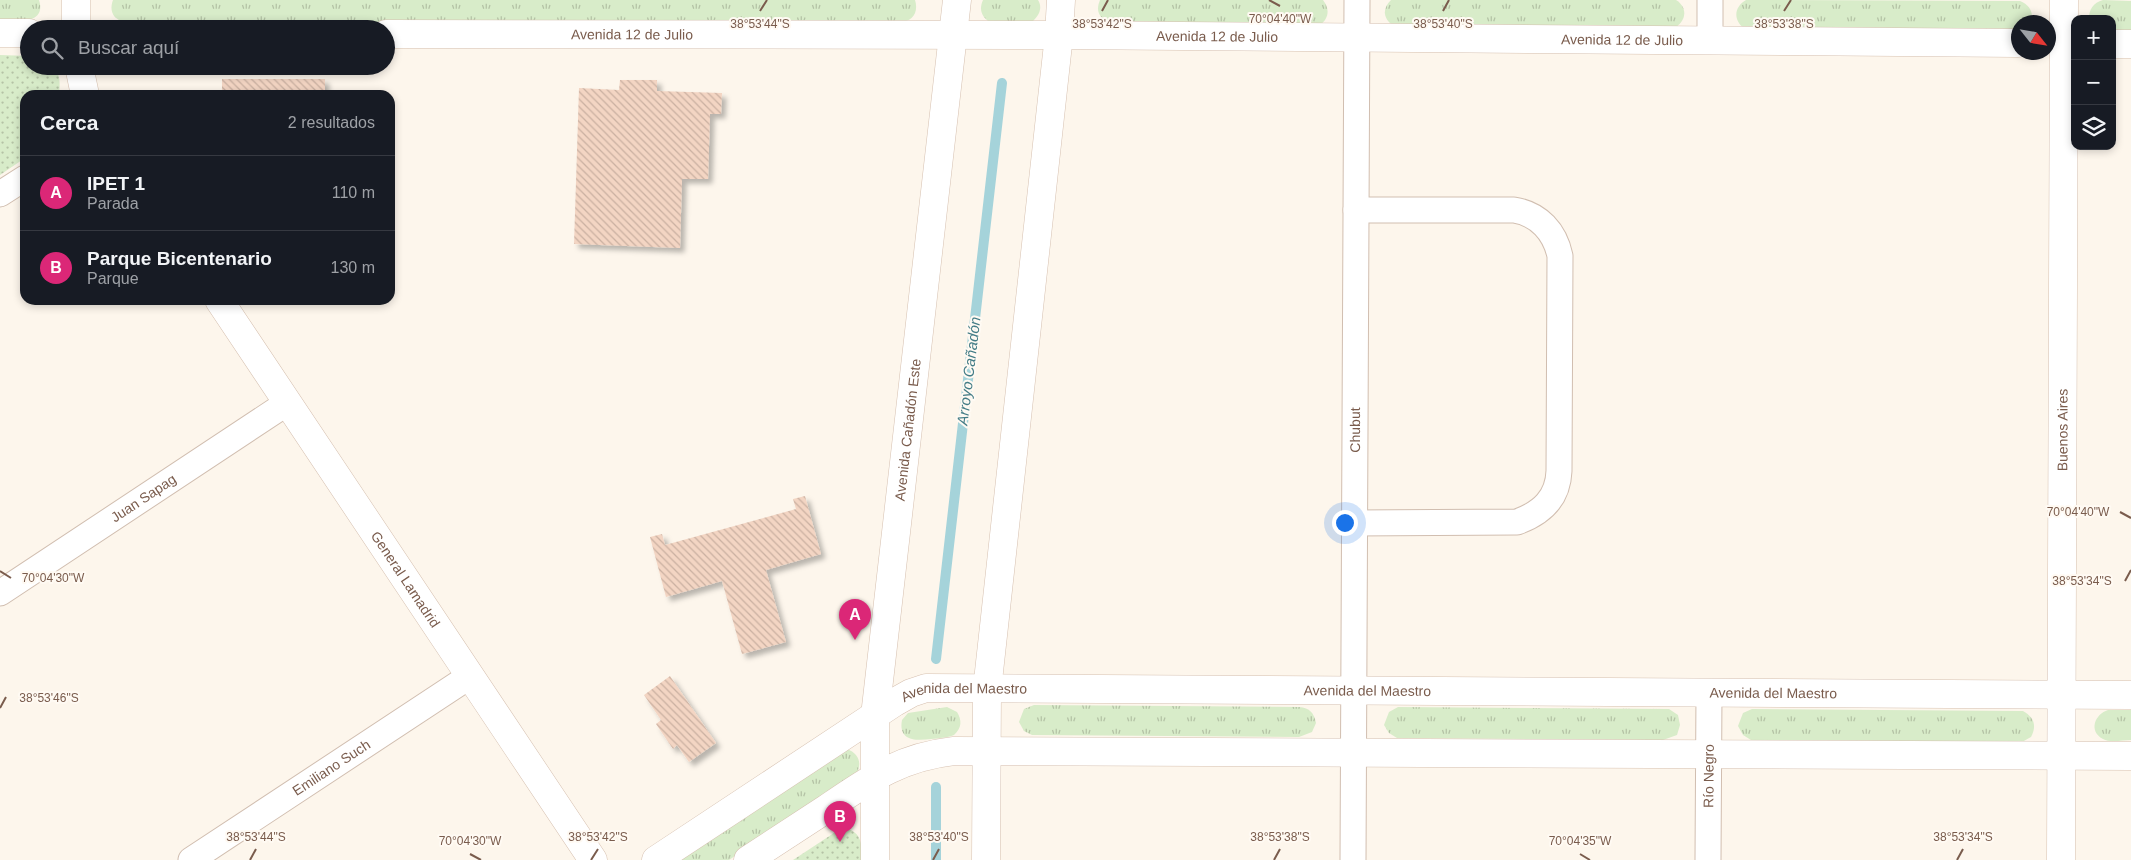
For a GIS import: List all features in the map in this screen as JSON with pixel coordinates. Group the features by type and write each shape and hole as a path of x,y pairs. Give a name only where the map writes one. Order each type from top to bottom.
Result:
{"street":[{"path":"76,0 76,20"},
{"name":"Avenida Cañadón Este","path":"875,860 875,716 957,0"},
{"path":"986,860 987,690 1059,35 1061,0"},
{"name":"Chubut","path":"1353,860 1357,0"},
{"path":"1710,0 1710,41"},
{"name":"Buenos Aires","path":"2060,860 2062,44 2064,0"},
{"path":"0,33 20,33"},
{"name":"Avenida 12 de Julio","path":"395,34 1059,35 2011,43"},
{"path":"2116,44 2131,44"},
{"path":"80,75 84,90"},
{"path":"0,194 20,181"},
{"path":"1354,523 1508,523 1527,518 1544,507 1556,489 1559,480 1560,256 1555,239 1545,225 1530,214 1514,210 1356,210"},
{"name":"General Lamadrid","path":"221,305 593,860"},
{"name":"Juan Sapag","path":"0,593 287,403"},
{"name":"Emiliano Such","path":"192,860 470,676"},
{"name":"Avenida del Maestro","path":"656,860 911,693 926,688 987,690 2131,695"},
{"name":"Río Negro","path":"1708,860 1709,693"},
{"path":"748,860 875,776 906,761 933,753 954,750 2131,756"}],"green space":[{"path":"0,0 39,0 39,14 34,18 20,21 0,21"},
{"path":"113,0 915,0 916,5 913,16 904,22 119,20 115,17 111,8"},
{"path":"983,0 1038,0 1040,9 1037,17 1032,22 989,22 981,12"},
{"path":"1100,0 1323,0 1328,13 1320,25 1106,22 1098,12"},
{"path":"1391,0 1676,0 1684,10 1684,17 1676,27 1393,26 1387,20 1385,13 1386,7"},
{"path":"1746,0 2020,1 2029,7 2031,15 2011,15 2011,31 1744,28 1740,25 1736,14 1742,3"},
{"path":"2103,0 2131,1 2131,31 2116,31 2116,15 2090,15 2092,7"},
{"path":"0,55 20,56 20,75 58,75 59,90 20,90 20,161 0,175"},
{"path":"1034,705 1299,707 1311,712 1316,723 1312,732 1299,737 1032,735 1024,731 1019,722 1024,709"},
{"path":"947,707 957,712 960,718 960,727 954,735 920,740 905,736 901,727 902,720 908,713"},
{"path":"1398,707 1669,709 1678,715 1680,725 1677,735 1663,740 1397,738 1389,733 1384,725 1389,712"},
{"path":"1752,709 2023,711 2032,719 2034,729 2031,737 2022,742 1751,740 1743,735 1738,726 1743,713"},
{"path":"2108,710 2131,710 2131,740 2109,741 2098,736 2095,723 2103,712"},
{"path":"847,749 857,756 859,766 856,774 729,860 675,860"},
{"path":"846,828 855,833 860,840 862,860 793,860 840,829"}],"building":[{"path":"222,79 325,79 325,90 222,90"},
{"path":"620,80 657,80 657,91 722,93 721,114 710,114 708,179 682,179 680,248 574,244 579,88 619,90"},
{"path":"805,496 821,554 766,570 786,642 742,654 722,581 666,597 650,537 662,534 665,545 796,509 793,499"},
{"path":"670,676 716,743 689,762 677,745 673,749 656,724 661,720 644,695"}],"waterway":[{"name":"Arroyo Cañadón","path":"936,659 1002,83"},
{"name":"Arroyo Cañadón","path":"936,787 936,860"}],"place":[{"name":"IPET 1","path":"855,640"},
{"name":"Parque Bicentenario","path":"840,842"}]}
